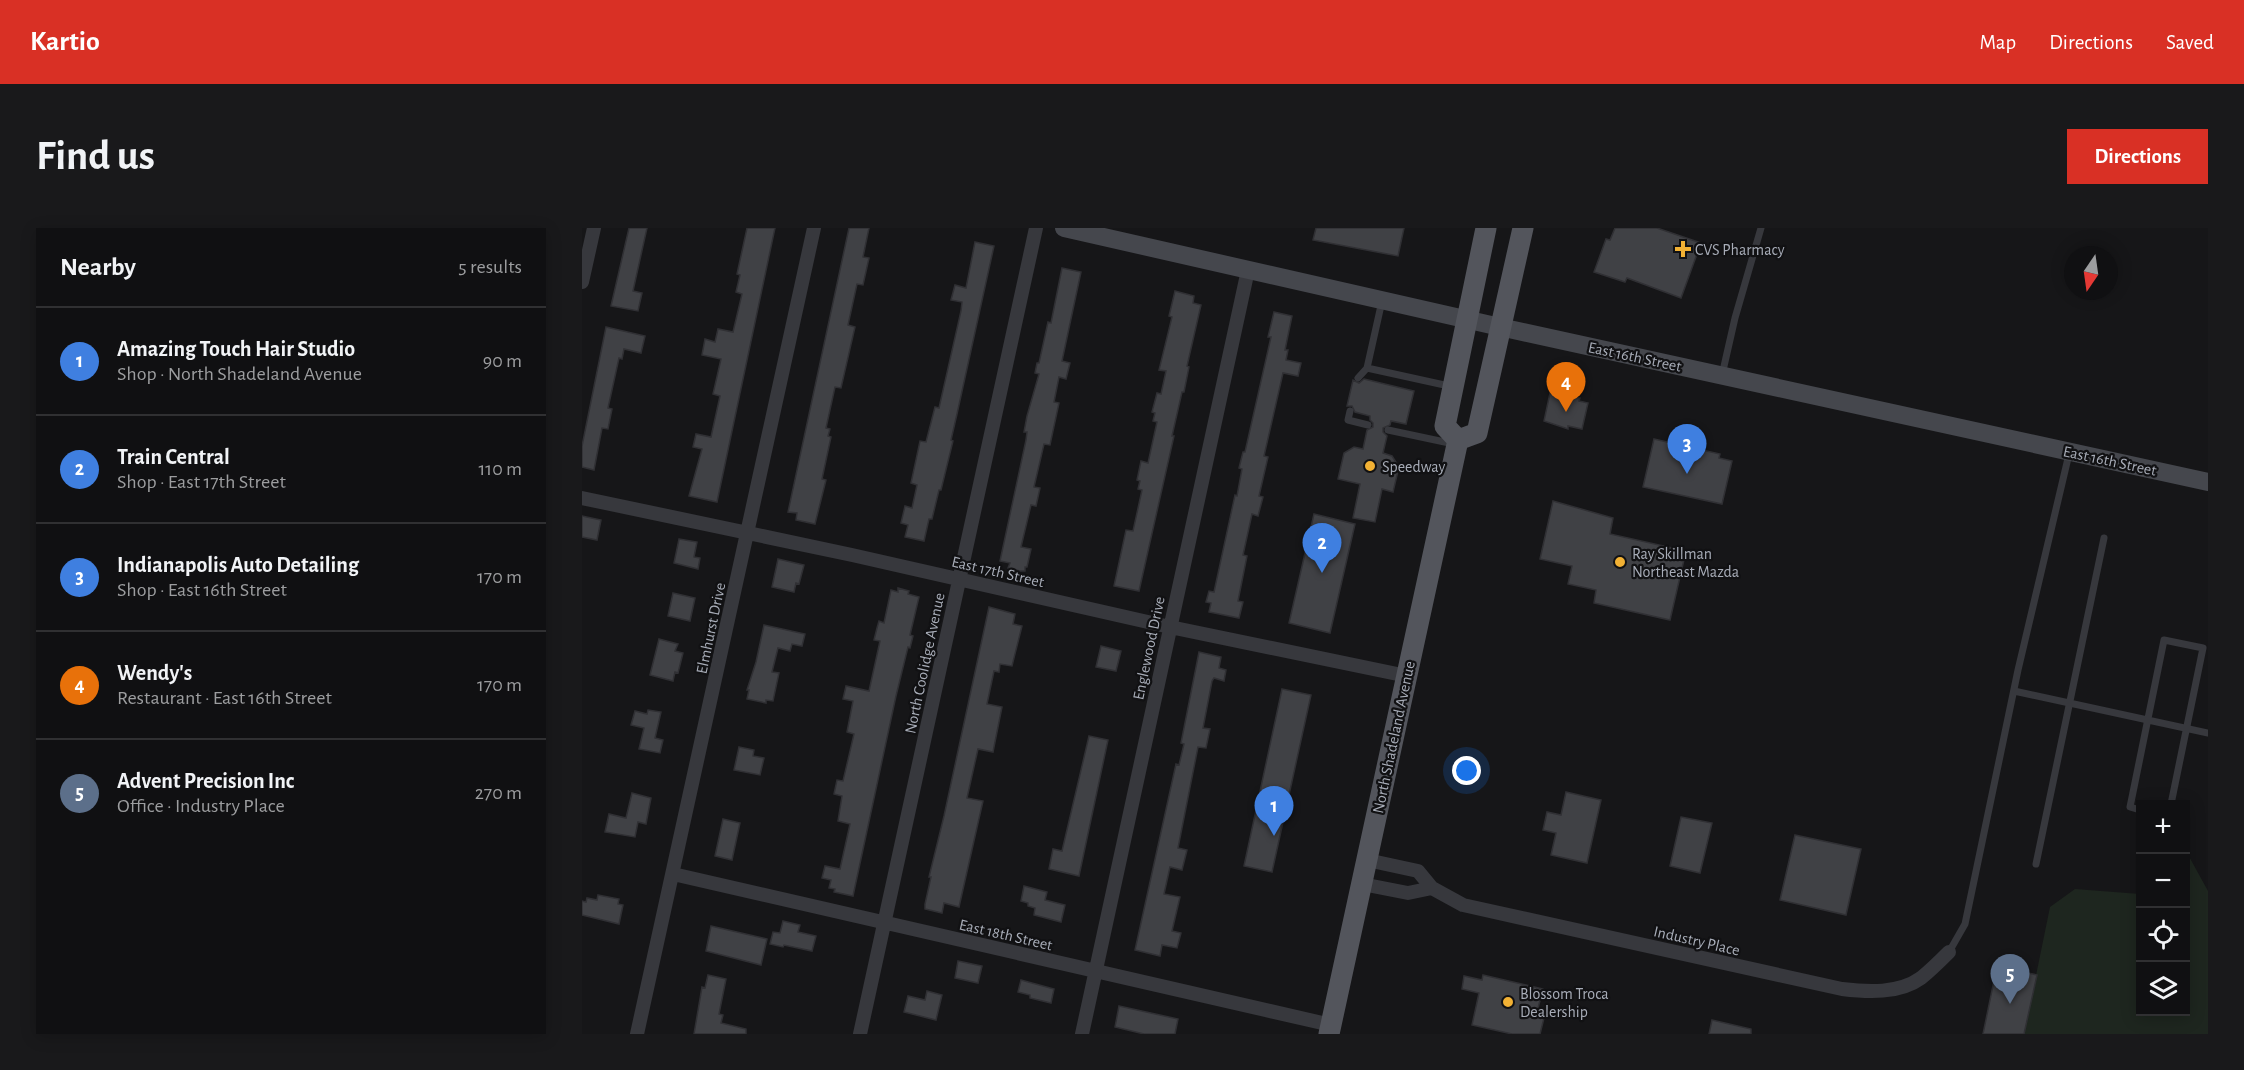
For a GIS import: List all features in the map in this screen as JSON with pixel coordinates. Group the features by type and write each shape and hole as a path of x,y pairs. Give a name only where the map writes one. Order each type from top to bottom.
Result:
{"main road":[{"path":"1486,228 1445,426 1457,442 1476,433 1523,228"},
{"name":"North Shadeland Avenue","path":"1330,1029 1457,442"}],"street":[{"path":"582,282 594,228"},
{"name":"Elmhurst Drive","path":"638,1034 813,228"},
{"name":"North Coolidge Avenue","path":"860,1034 1036,228"},
{"name":"East 16th Street","path":"1064,228 1500,327 2208,482"},
{"name":"Englewood Drive","path":"1082,1034 1248,270"},
{"name":"East 17th Street","path":"582,498 1170,627 1407,675"},
{"name":"Industry Place","path":"1367,860 1418,871 1432,888 1463,905 1842,989 1862,992 1898,988 1919,979 1949,952"},
{"name":"East 18th Street","path":"673,874 1096,971 1330,1029"},
{"path":"1362,884 1408,893 1432,888"}],"lane":[{"path":"1722,375 1735,318 1761,228"},
{"path":"1358,378 1367,368 1382,300"},
{"path":"1367,368 1452,386"},
{"path":"1350,411 1348,420 1368,425"},
{"path":"1389,430 1457,442"},
{"path":"1949,952 1965,924 2014,691 2069,451"},
{"path":"2036,864 2104,538"},
{"path":"2136,809 2130,807 2164,640 2203,648 2172,800"},
{"path":"2014,691 2208,733"}],"shaded area":[{"path":"2190,858 2208,891 2208,1034 2024,1034 2050,907 2075,889 2136,894 2136,1016 2190,1016"}],"building":[{"path":"629,228 647,228 633,291 642,293 638,311 611,306"},
{"path":"747,228 775,228 717,502 689,496 702,449 693,447 696,434 711,437 720,396 713,394 721,359 702,355 705,339 715,342 718,329 733,332 742,294 736,292 740,275 737,274"},
{"path":"849,228 869,228 863,257 869,258 863,285 857,284 848,325 855,327 841,388 835,387 826,428 830,429 828,436 831,437 822,479 826,480 815,524 796,520 797,513 788,512"},
{"path":"1316,228 1404,228 1398,256 1313,240"},
{"name":"CVS Pharmacy","path":"1615,228 1657,228 1701,243 1681,298 1627,278 1625,282 1594,272 1606,239 1610,240"},
{"path":"975,242 994,246 951,440 953,441 941,490 939,490 932,519 929,519 924,541 905,537 908,525 901,523 905,506 912,508 917,485 911,483 920,441 926,442 935,407 939,408 961,311 962,302 951,300 955,285 966,288"},
{"path":"1062,268 1081,272 1062,361 1070,363 1066,379 1059,377 1054,402 1059,403 1050,445 1044,444 1034,487 1040,488 1036,506 1031,505 1021,547 1031,549 1025,571 1020,571 1008,568 1010,563 1000,561 1026,440 1027,432 1024,432 1027,416 1039,374 1035,373 1037,363 1039,363 1048,322 1051,323"},
{"path":"1175,291 1194,296 1193,303 1201,305 1187,366 1189,367 1184,392 1182,392 1172,436 1174,436 1139,591 1114,586 1126,530 1133,531 1142,490 1138,489 1140,481 1137,480 1141,461 1148,463 1157,422 1153,421 1155,413 1152,412 1157,393 1161,394 1166,371 1159,370 1172,317 1169,316"},
{"path":"1274,312 1292,316 1285,350 1288,350 1286,360 1301,363 1298,376 1283,373 1264,456 1268,457 1259,496 1263,497 1258,516 1252,514 1243,555 1247,556 1238,601 1243,602 1239,618 1209,612 1211,603 1206,602 1209,591 1214,592 1235,495 1237,496 1242,469 1239,468 1243,452 1245,452 1271,337 1268,337"},
{"path":"606,327 645,336 641,353 624,349 622,359 619,358 608,408 612,409 608,429 602,428 594,470 582,467 582,446"},
{"path":"1364,379 1414,391 1406,424 1391,421 1390,425 1383,428 1387,436 1383,453 1392,456 1399,467 1393,492 1382,489 1375,522 1353,518 1360,484 1338,479 1344,453 1354,447 1363,449 1367,430 1373,427 1370,416 1355,412 1352,406 1347,406 1353,380 1359,383"},
{"path":"1550,393 1580,398 1579,401 1588,403 1582,429 1568,426 1568,429 1544,421"},
{"path":"1654,439 1720,454 1719,458 1732,461 1722,504 1643,487"},
{"name":"Ray Skillman Northeast Mazda","path":"1553,501 1613,518 1610,534 1686,551 1670,620 1594,603 1596,590 1568,584 1572,566 1540,559"},
{"path":"1314,514 1355,524 1330,633 1289,623"},
{"path":"582,516 601,520 597,540 582,537"},
{"path":"679,539 697,542 694,557 700,558 698,569 674,563"},
{"path":"778,559 804,565 799,584 796,583 794,592 772,587"},
{"path":"898,588 919,597 910,635 913,636 910,648 908,647 896,696 853,896 834,892 835,889 829,888 831,880 822,878 825,866 840,869 850,824 838,821 842,796 834,794 837,780 843,781 854,734 847,732 853,701 843,699 846,686 869,691 880,641 874,640 877,628 879,621 884,623 891,590 898,592"},
{"path":"673,593 695,598 690,621 668,616"},
{"path":"989,607 1015,614 1013,624 1022,626 1012,666 1000,664 999,672 994,671 987,704 1002,707 993,752 978,749 967,798 983,801 959,907 944,903 942,913 925,909 931,877 929,877"},
{"path":"764,625 805,634 802,646 792,644 790,651 778,648 772,672 779,673 773,701 766,700 766,703 747,699 749,690 747,690"},
{"path":"659,639 678,644 675,651 683,653 678,673 675,672 673,681 650,675"},
{"path":"1101,646 1121,651 1116,671 1096,667"},
{"path":"1199,652 1221,657 1219,668 1226,670 1224,681 1214,678 1212,681 1203,728 1210,729 1206,748 1198,747 1178,848 1187,850 1182,870 1170,867 1164,894 1180,897 1172,931 1181,933 1177,948 1162,945 1160,956 1135,950 1176,764 1179,765 1184,744 1181,743"},
{"path":"1282,689 1311,695 1272,872 1244,866"},
{"path":"648,710 661,712 655,738 663,740 660,753 639,749 644,728 631,725 635,711 647,714"},
{"path":"1089,736 1108,740 1079,876 1049,869 1053,849 1062,851"},
{"path":"739,747 754,750 753,756 764,758 760,775 734,770"},
{"path":"1566,792 1601,800 1587,863 1551,855 1556,833 1543,830 1547,812 1561,815"},
{"path":"632,793 651,798 646,824 638,822 635,837 605,832 609,814 626,818"},
{"path":"1681,817 1712,823 1700,873 1670,866"},
{"path":"723,819 740,823 732,860 715,856"},
{"path":"1795,835 1861,849 1846,915 1780,900"},
{"path":"1024,886 1047,892 1045,900 1065,905 1061,922 1034,915 1035,908 1021,901"},
{"path":"598,895 619,899 618,904 623,905 619,924 582,915 582,901 586,902 587,898 597,900"},
{"path":"783,921 800,925 798,932 816,936 812,951 770,944 773,932 780,933"},
{"path":"711,926 767,939 761,965 706,951"},
{"path":"958,961 982,966 978,983 955,978"},
{"path":"1997,966 2037,975 2024,1034 1983,1034"},
{"path":"708,975 726,979 719,1014 723,1015 721,1023 746,1029 746,1034 694,1034 702,987 705,988"},
{"name":"Blossom Troca Dealership","path":"1483,975 1543,989 1537,1012 1545,1014 1540,1034 1512,1034 1472,1025 1479,993 1462,989 1464,976 1482,980"},
{"path":"1021,980 1054,989 1051,1003 1030,998 1030,995 1018,992"},
{"path":"927,991 942,995 936,1020 904,1012 908,996 925,1000"},
{"path":"1119,1006 1178,1019 1175,1034 1144,1034 1115,1027"},
{"path":"1712,1020 1751,1029 1751,1034 1709,1034"}],"place":[{"name":"CVS Pharmacy","path":"1683,249"},
{"name":"Wendy's","path":"1566,412"},
{"name":"Speedway","path":"1370,466"},
{"name":"Indianapolis Auto Detailing","path":"1687,474"},
{"name":"Ray Skillman Northeast Mazda","path":"1620,562"},
{"name":"Train Central","path":"1322,573"},
{"name":"Amazing Touch Hair Studio","path":"1274,836"},
{"name":"Blossom Troca Dealership","path":"1508,1002"},
{"name":"Advent Precision Inc","path":"2010,1004"}]}
